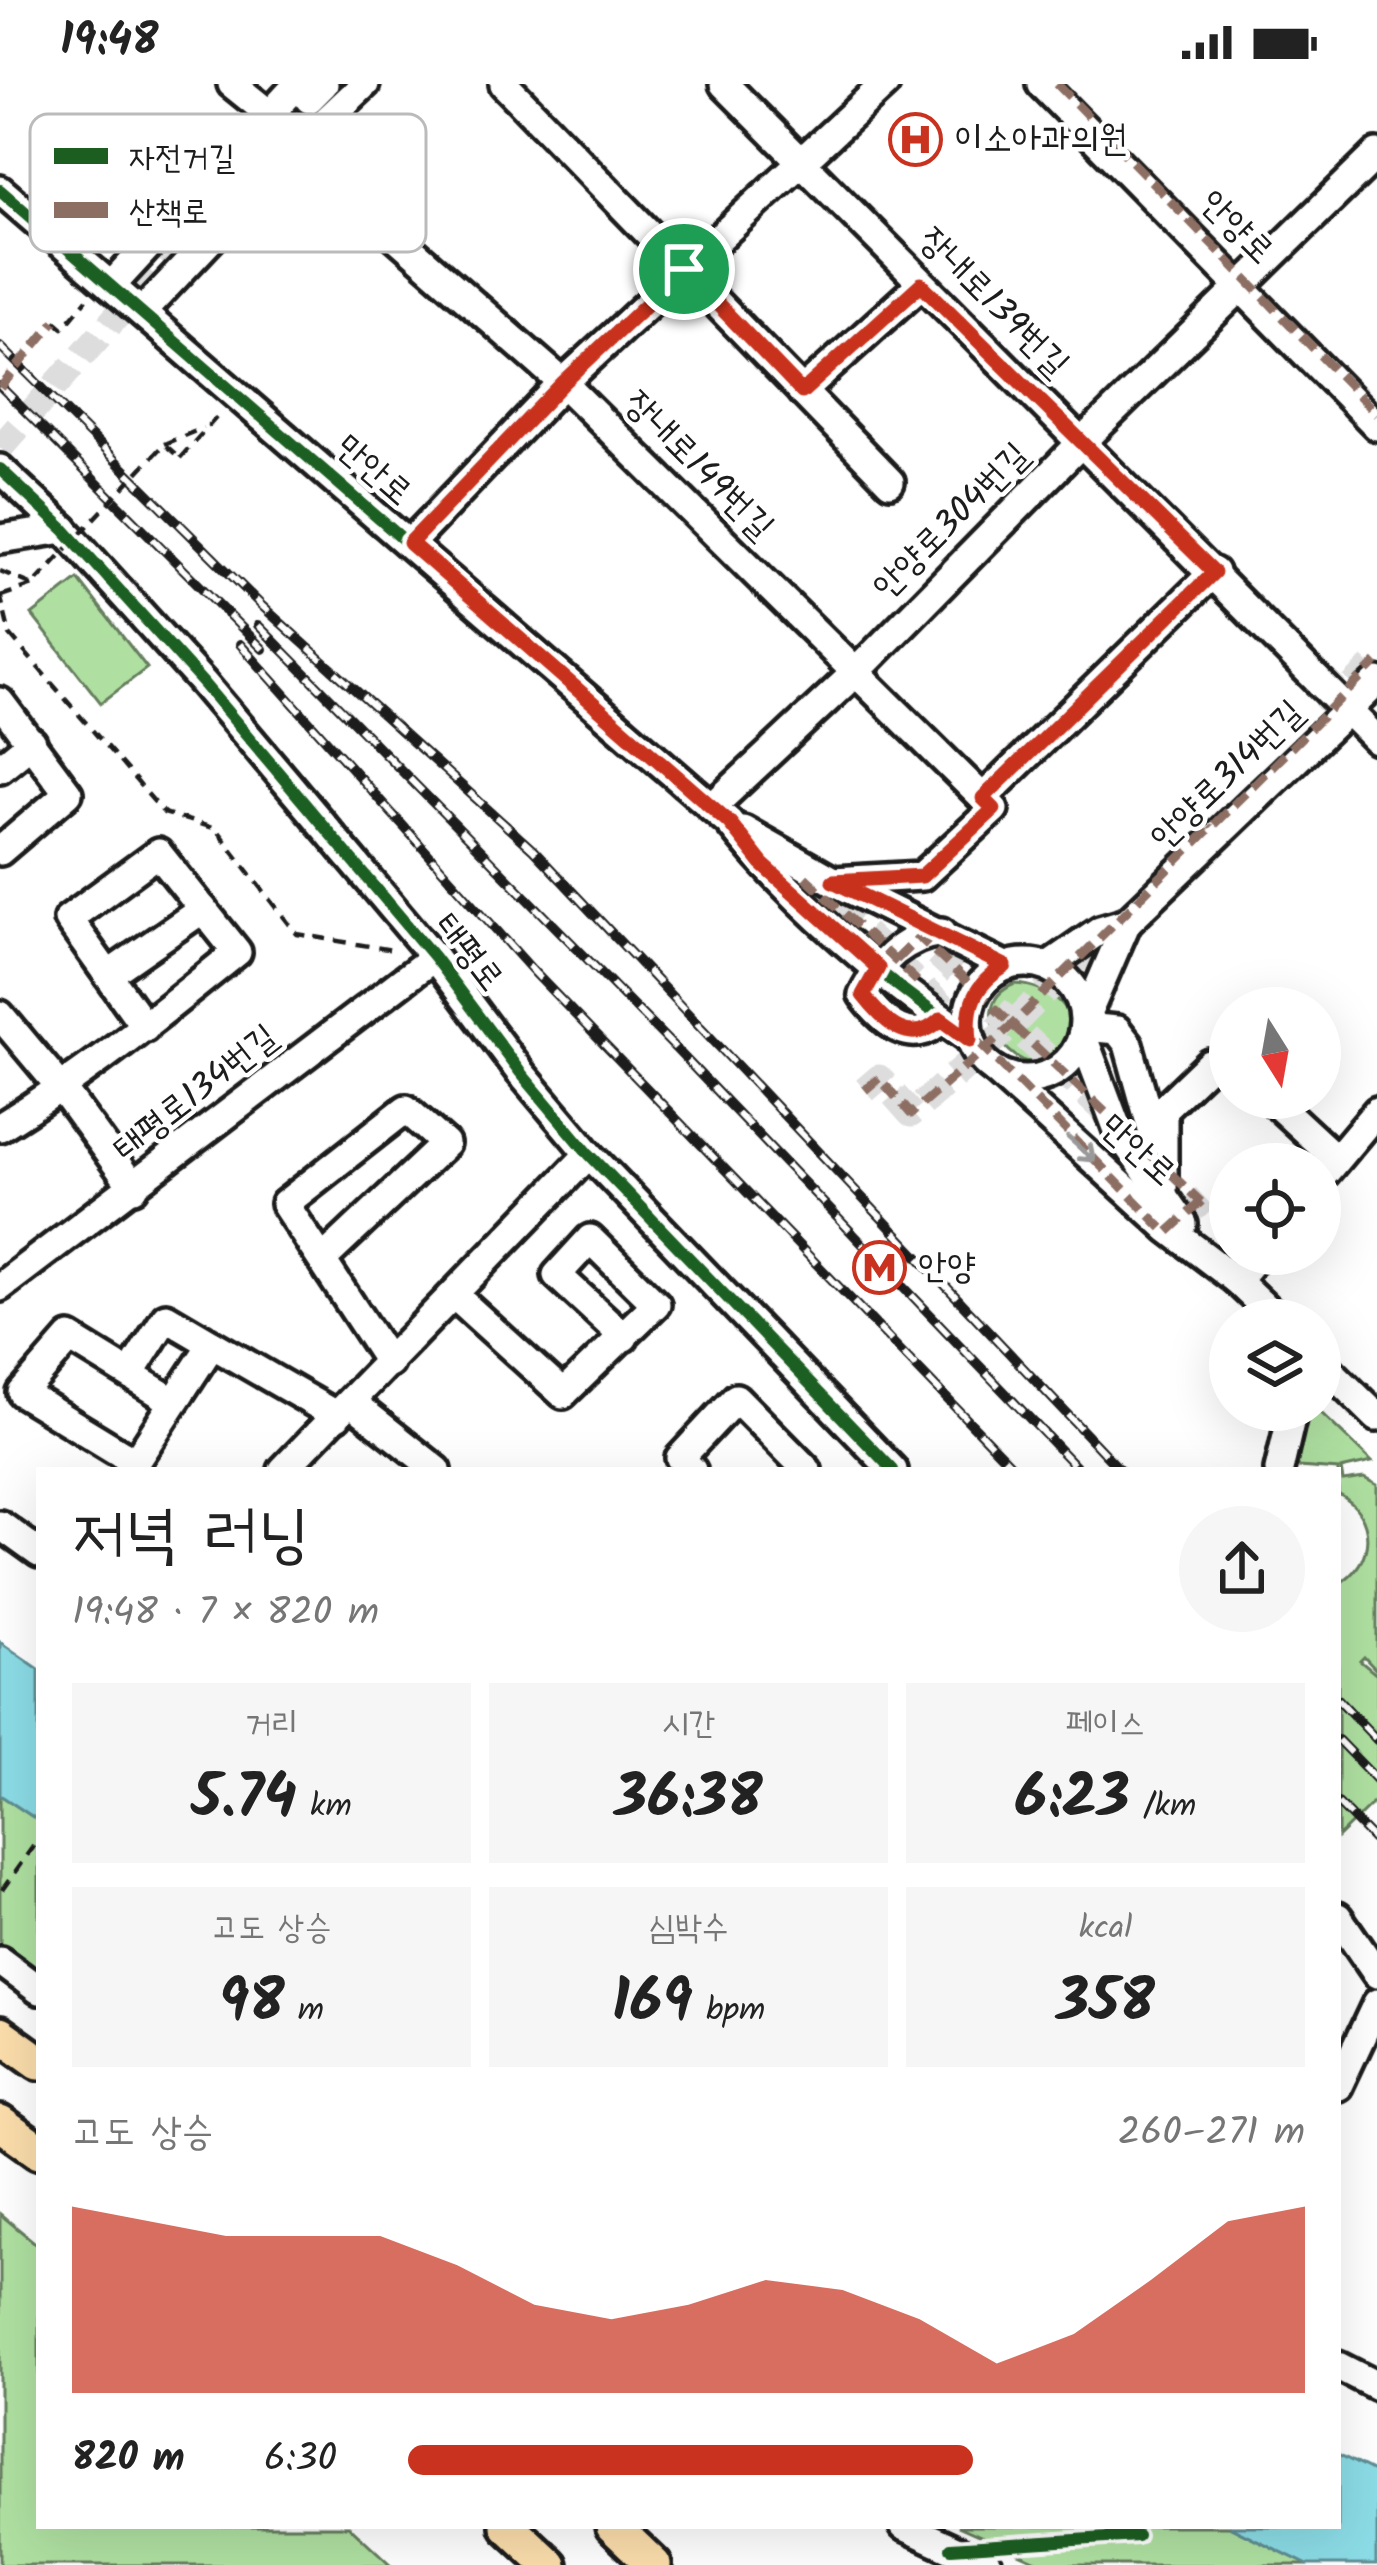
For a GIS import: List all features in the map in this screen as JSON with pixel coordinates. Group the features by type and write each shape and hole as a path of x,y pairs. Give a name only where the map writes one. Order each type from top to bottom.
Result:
{"main road":[{"path":"0,2035 36,2060"},
{"path":"0,2122 36,2149"},
{"path":"511,2529 550,2565"},
{"path":"616,2529 654,2565"}],"street":[{"path":"232,84 268,113 310,89"},
{"path":"333,114 365,84"},
{"path":"504,84 890,482"},
{"name":"장내로139번길","path":"724,84 1377,740"},
{"path":"410,543 563,383 885,84"},
{"name":"안양로","path":"1041,84 1377,426"},
{"name":"안양로304번길","path":"720,815 1083,442 1377,154"},
{"name":"만안로","path":"0,190 30,216"},
{"name":"만안로","path":"71,252 720,815 873,976 931,1026 970,1040"},
{"path":"107,283 136,252"},
{"path":"143,311 199,252"},
{"name":"장내로149번길","path":"414,252 563,383 989,803"},
{"path":"802,392 921,284"},
{"name":"태평로","path":"0,469 64,529 202,683 434,957 589,1154 890,1467"},
{"path":"0,539 64,529"},
{"path":"833,881 922,876 1214,572"},
{"name":"안양로314번길","path":"1127,922 1377,682"},
{"path":"0,702 68,793 1,848"},
{"path":"0,768 32,742"},
{"path":"720,815 833,881 1005,966"},
{"path":"0,1127 62,1089 145,1027 237,952 158,853 68,919 145,1027"},
{"path":"108,975 202,909"},
{"path":"1048,966 1100,930 1127,922"},
{"path":"1127,922 1084,1028 1073,1057 1057,1071 1015,1078 994,1070 970,1040 973,995 986,977 1005,966 1034,962 1067,978 1080,997 1084,1028 1119,1133 1163,1199 1209,1253"},
{"path":"873,976 919,935 942,932"},
{"name":"태평로134번길","path":"0,1287 434,957"},
{"path":"0,1015 62,1089 134,1188"},
{"path":"1084,1028 1117,1030 1129,1044 1161,1164"},
{"path":"1163,1199 1163,1109 1209,1065"},
{"name":"만안로","path":"994,1070 1209,1258"},
{"path":"322,1260 445,1144 406,1109 285,1204 389,1363"},
{"path":"1341,1154 1377,1111"},
{"path":"1287,1119 1307,1143"},
{"path":"286,1467 589,1154"},
{"name":"만안로","path":"1228,1275 1255,1299"},
{"path":"455,1297 563,1394 624,1336"},
{"path":"130,1374 166,1317 344,1409 432,1467"},
{"path":"174,1402 70,1337 22,1394 135,1462 212,1344"},
{"path":"1341,1382 1377,1417"},
{"path":"689,1467 680,1458 736,1398 804,1467"},
{"path":"1285,1463 1290,1431"},
{"path":"0,1525 36,1550"},
{"path":"1341,1921 1377,1975"},
{"path":"0,1961 36,1988"},
{"path":"1341,2080 1377,2003"},
{"path":"1341,2368 1377,2386"},
{"path":"910,2529 988,2565"}],"path":[{"path":"55,321 64,328 107,283"},
{"path":"164,444 180,458 238,393"},
{"path":"209,425 164,444 33,585 1,595 10,635 164,813 216,829 297,934 434,957"},
{"path":"0,571 33,585"},
{"path":"21,1903 1,1889 36,1842"}],"green space":[{"path":"78,579 147,668 101,703 32,615"},
{"path":"1015,984 1052,996 1069,1014 1070,1038 1047,1062 1031,1063 1016,1056 994,1028 992,1011 998,996"},
{"path":"1299,1431 1340,1431 1372,1462 1341,1469 1299,1467 1293,1453"},
{"path":"1341,1469 1343,1481 1364,1478 1377,1485 1377,1671 1364,1657 1360,1661 1377,1675 1377,1799 1341,1834 1341,1582 1360,1564 1365,1552 1367,1539 1360,1514 1341,1496"},
{"path":"0,1795 36,1819 36,1979 0,1951"},
{"path":"0,2214 36,2244 36,2529 352,2529 391,2565 0,2565"},
{"path":"965,2529 1235,2529 1308,2565 1046,2565"}],"water":[{"path":"0,1642 36,1667 36,1819 0,1795"},
{"path":"1341,2456 1377,2474 1377,2565 1308,2565 1235,2529 1341,2529"}],"tunnel":[{"path":"296,114 309,99"},
{"path":"0,448 174,252"},
{"path":"1324,715 1377,662"},
{"path":"805,877 950,1014"},
{"path":"907,949 919,937 1119,1125"},
{"path":"865,1090 879,1078 911,1114 1012,1025 1096,941"},
{"path":"1163,1229 1167,1233 1205,1198"}],"railway":[{"path":"0,346 261,605 533,850 1117,1467"},
{"path":"0,386 263,649"},
{"path":"258,625 677,1050 1076,1467"},
{"path":"240,644 535,973 1013,1467"},
{"path":"1341,1702 1377,1740"},
{"path":"1341,1743 1377,1780"},
{"path":"1341,1806 1377,1843"}],"marked path":[{"path":"1057,84 1377,414"},
{"path":"0,388 55,321"},
{"path":"865,1090 879,1078 911,1114 1012,1025 1377,662"},
{"path":"1190,807 1210,828"},
{"path":"805,877 919,983"},
{"path":"896,960 919,937 1201,1202"},
{"path":"979,1042 1167,1233 1205,1198"}],"cycle path":[{"path":"0,190 30,216"},
{"path":"72,252 729,822 842,939 971,1039"},
{"path":"0,469 64,529 203,683 434,957 589,1154 890,1467"},
{"path":"951,2548 1137,2536"}],"place":[{"name":"이소아과의원","path":"915,140"},
{"name":"안양","path":"879,1268"}],"route":[{"path":"684,269 802,392 921,284 1214,572 983,798 994,809 922,876 833,881 1005,966 986,977 973,995 970,1040 941,1019 930,1030 900,1032 863,995 878,968 762,864 729,822 410,543 563,383 684,269"}]}
